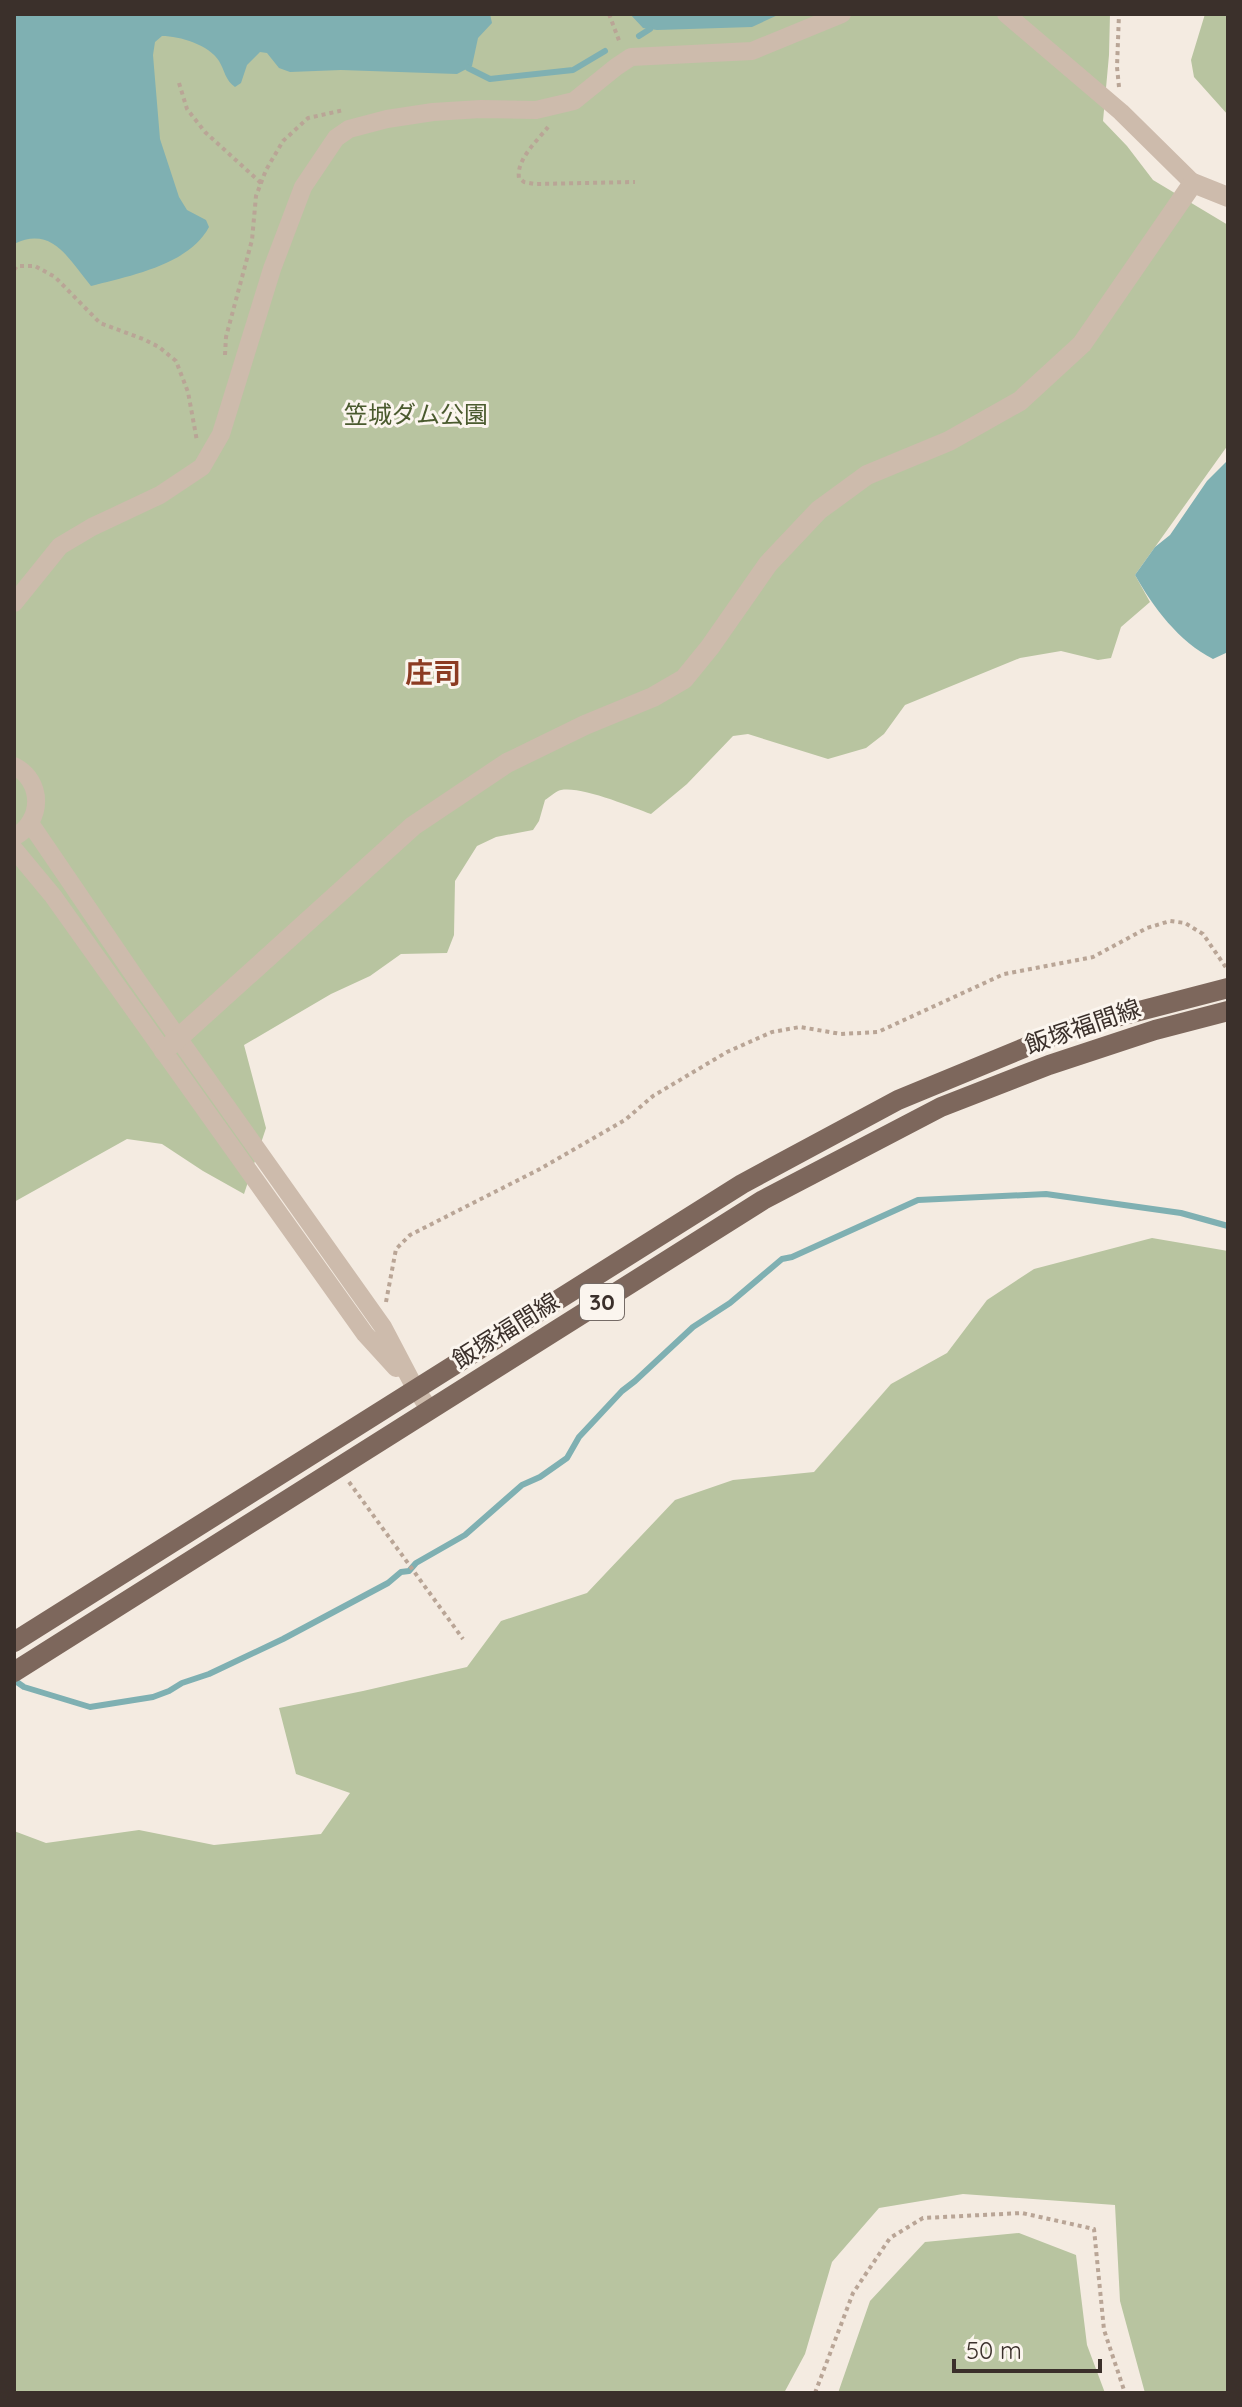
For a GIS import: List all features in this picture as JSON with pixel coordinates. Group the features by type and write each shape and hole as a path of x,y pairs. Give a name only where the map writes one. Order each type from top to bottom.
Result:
{"main road":[{"name":"飯塚福間線","path":"14,1642 742,1184 898,1100 1070,1029 1228,988"},
{"name":"飯塚福間線","path":"14,1672 763,1200 928,1114 1049,1065 1155,1030 1228,1011"}],"street":[{"path":"14,603 60,546 160,495 202,467 221,434 272,269 303,187 336,138 349,129 402,117 481,109 536,110 566,103 574,101 631,57 752,51 842,14"},
{"path":"1006,14 1121,112 1193,183 1228,197"},
{"path":"171,1044 413,826 507,763 585,725 653,697 684,679 768,564 819,510 867,475 949,441 1020,401 1082,344 1193,183"},
{"path":"14,766 28,776 34,786 36,808 30,823 14,837"},
{"path":"30,823 171,1044 209,1117 365,1334 415,1388"},
{"path":"14,849 171,1044 383,1327 430,1410"}],"path":[{"path":"609,14 620,44 631,57"},
{"path":"1119,14 1117,67 1121,112"},
{"path":"179,83 187,109 205,132 261,183"},
{"path":"566,103 520,163 519,178 535,184 635,182"},
{"path":"14,270 17,266 35,266 55,277 100,323 151,343 176,361 188,392 202,467"},
{"path":"383,1327 396,1249 410,1235 538,1170 625,1120 653,1096 727,1052 772,1032 800,1027 841,1034 878,1032 1004,974 1093,957 1147,928 1170,921 1185,923 1203,934 1228,971"},
{"path":"338,1467 463,1639"},
{"path":"815,2393 853,2293 890,2238 923,2218 1022,2213 1094,2229 1104,2330 1125,2393"}],"green space":[{"name":"笠城ダム公園","path":"14,14 1110,14 1103,121 1153,180 1228,225 1228,445 1135,575 1150,602 1121,627 1111,658 1098,660 1061,651 1020,658 905,705 884,734 866,748 828,759 748,734 733,736 687,784 651,814 593,794 561,790 545,800 533,830 496,837 477,846 455,881 454,935 447,953 401,954 370,976 331,994 244,1045 266,1128 244,1194 162,1144 127,1139 14,1202"},
{"path":"1205,14 1228,14 1228,115 1194,77 1191,60"},
{"path":"1152,1238 1228,1251 1228,2393 1145,2393 1120,2301 1115,2205 963,2194 879,2208 832,2262 805,2354 784,2393 14,2393 14,1831 46,1843 139,1830 214,1845 321,1834 350,1793 296,1774 279,1708 467,1667 501,1621 587,1593 675,1500 733,1480 814,1472 891,1384 947,1353 987,1300 1034,1269"},
{"path":"1019,2233 1076,2255 1087,2345 1105,2393 838,2393 870,2301 925,2242"}],"water":[{"path":"14,14 490,14 492,23 478,38 472,66 457,74 341,70 290,72 279,68 267,53 260,52 247,65 241,83 235,87 219,61 208,50 185,40 162,36 155,42 153,55 160,139 179,197 187,210 206,220 209,227 200,240 173,260 140,273 91,286 67,256 50,242 28,239 14,244"},
{"path":"630,14 780,14 752,27 657,30 643,28"},
{"path":"1228,460 1228,652 1213,659 1189,643 1168,623 1135,575 1155,547 1170,535 1207,481"}],"waterway":[{"path":"639,36 650,29"},
{"path":"468,68 490,79 573,70 605,51"},
{"path":"14,1680 24,1687 90,1707 153,1697 283,1639 388,1583 401,1572 409,1571 416,1563 465,1535 522,1485 540,1477 567,1458 579,1437 622,1391 693,1327 730,1303 782,1259 918,1200 1046,1194 1181,1213 1228,1226"}],"district":[{"name":"庄司","path":"433,673"}]}
